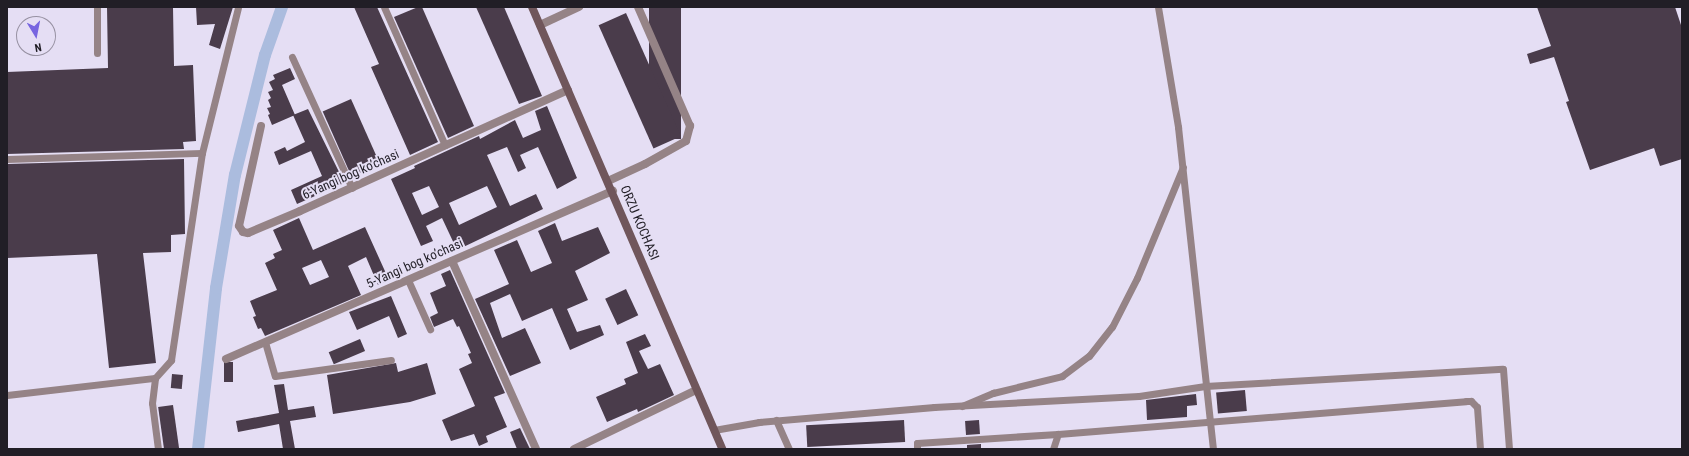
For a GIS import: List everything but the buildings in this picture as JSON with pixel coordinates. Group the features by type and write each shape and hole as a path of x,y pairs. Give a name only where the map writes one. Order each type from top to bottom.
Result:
{"main road":[{"name":"ORZU KOCHASI","path":"532,7 613,191 722,449"}],"street":[{"path":"540,25 579,7"},
{"path":"608,181 646,164 686,141 690,126 638,7"},
{"name":"6-Yangi bog koʼchasi","path":"261,126 239,226 243,232 248,233 352,188 568,90"},
{"name":"5-Yangi bog koʼchasi","path":"226,358 613,191"},
{"path":"452,261 536,449"},
{"path":"574,449 696,390"}],"lane":[{"path":"97,7 98,53"},
{"path":"158,449 152,403 155,378 171,360 202,153 238,7"},
{"path":"384,7 445,145"},
{"path":"1158,7 1183,167 1213,449"},
{"path":"292,57 352,188"},
{"path":"7,159 202,153"},
{"path":"958,407 994,393 1062,376 1089,356 1112,327 1138,278 1183,167"},
{"path":"408,280 430,329"},
{"path":"264,342 275,376 391,360"},
{"path":"714,430 776,420 1139,396 1206,386 1502,369 1509,449"},
{"path":"7,395 155,378"},
{"path":"917,449 917,443 1210,423 1471,401 1477,407 1480,449"},
{"path":"776,420 789,449"},
{"path":"1053,449 1058,434"}],"waterway":[{"path":"198,449 216,288 235,175 265,55 282,7"}]}
